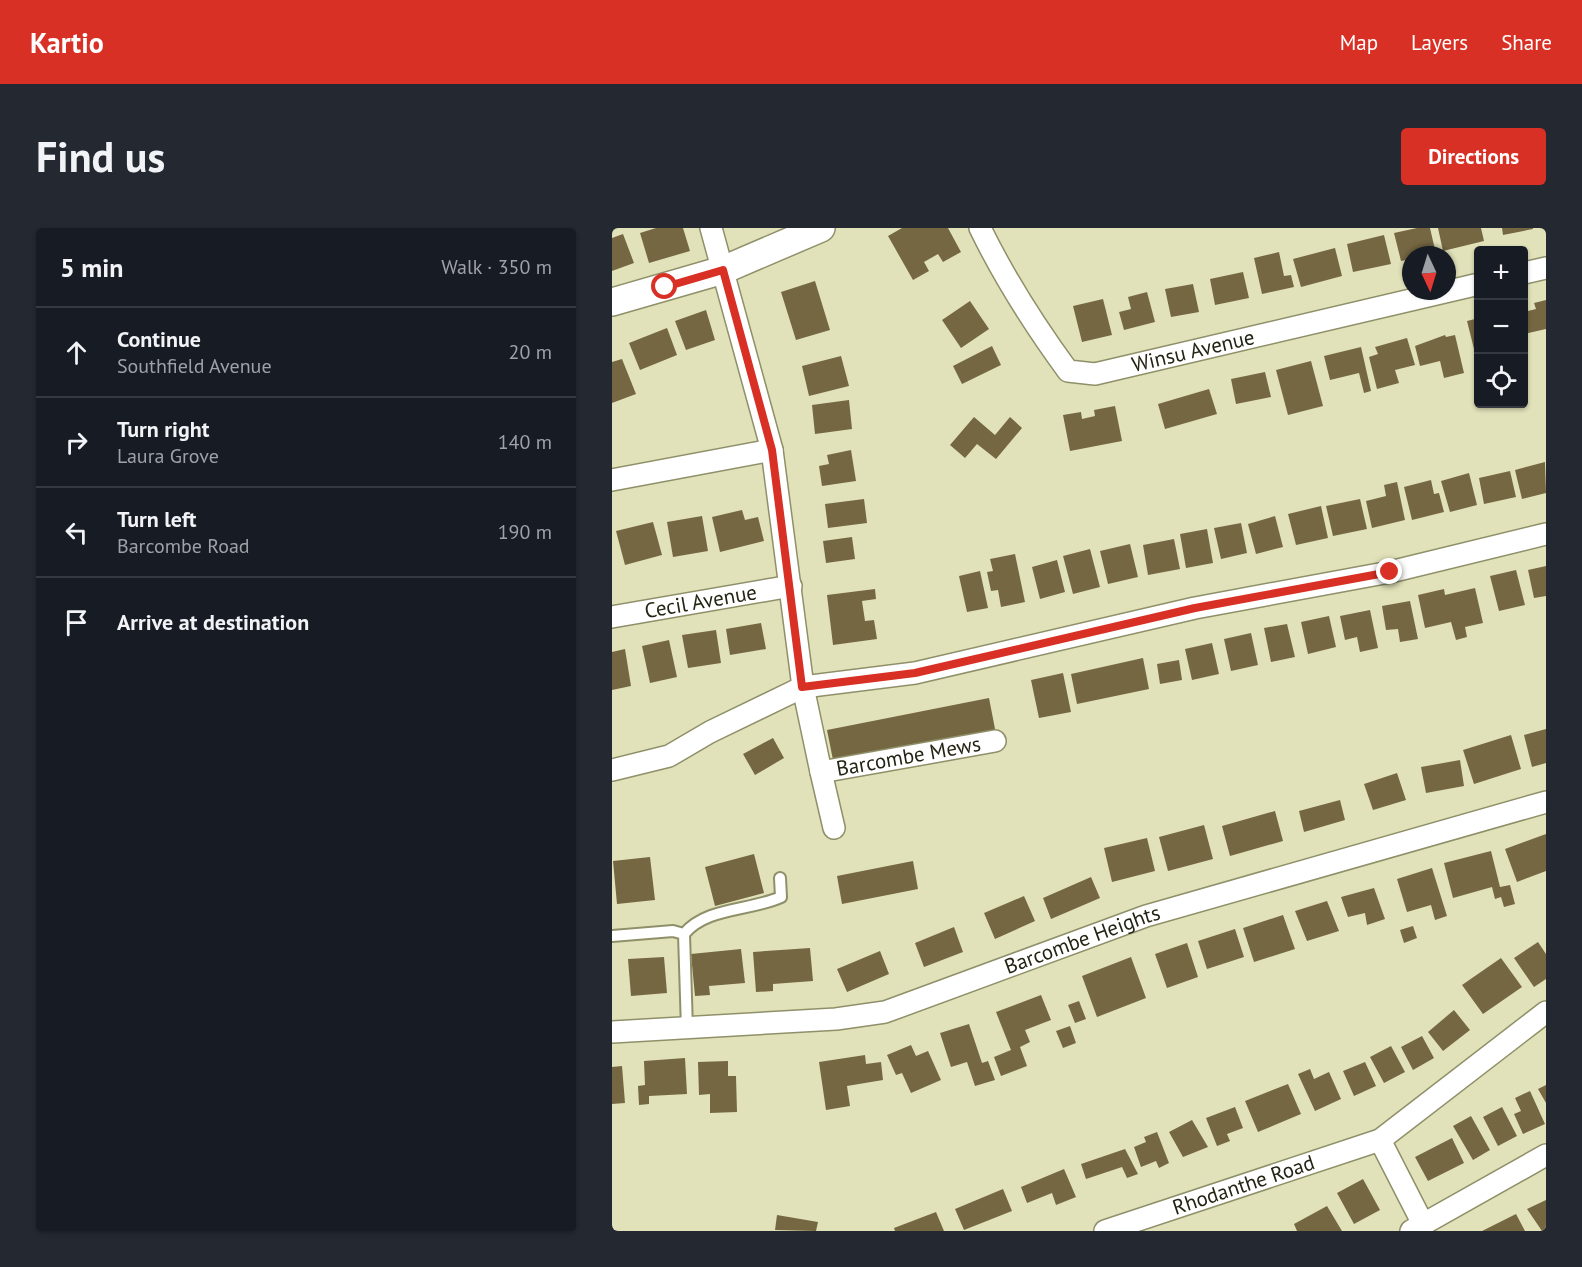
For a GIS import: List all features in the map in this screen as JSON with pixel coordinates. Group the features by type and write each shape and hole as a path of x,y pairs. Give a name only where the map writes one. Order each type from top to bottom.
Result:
{"street":[{"name":"Barcombe Mews","path":"711,228 772,450 802,687 834,828"},
{"path":"612,302 723,270 821,228"},
{"name":"Winsu Avenue","path":"980,228 996,261 1044,338 1068,371 1095,374 1474,285"},
{"path":"1528,272 1546,268"},
{"path":"612,480 772,450"},
{"path":"612,770 669,756 710,732 802,687 915,673 1195,608 1390,572 1546,534"},
{"name":"Cecil Avenue","path":"612,616 790,586"},
{"name":"Barcombe Mews","path":"821,772 995,741"},
{"name":"Barcombe Heights","path":"612,1032 836,1019 885,1012 1146,916 1546,802"},
{"name":"Rhodanthe Road","path":"1105,1231 1380,1140 1546,1012"},
{"path":"1380,1140 1417,1228 1546,1155"}],"lane":[{"path":"687,1029 684,934 693,923 711,915 762,905 781,897 780,878"},
{"path":"612,936 673,931 684,934"}],"building":[{"path":"656,228 683,228 690,251 649,263 640,233"},
{"path":"902,228 948,228 961,252 943,262 938,254 924,262 929,271 913,280 888,236"},
{"path":"1430,228 1434,246 1402,246 1401,261 1394,233"},
{"path":"1438,228 1481,228 1484,241 1456,248 1456,246 1442,246"},
{"path":"1502,228 1533,228 1533,229 1503,235"},
{"path":"623,234 634,263 612,271 612,238"},
{"path":"1384,235 1391,264 1353,272 1347,244"},
{"path":"1335,248 1342,276 1301,287 1293,259"},
{"path":"1279,252 1284,276 1291,275 1294,287 1262,294 1254,258"},
{"path":"1243,272 1249,298 1215,305 1210,279"},
{"path":"815,281 830,330 796,340 781,292"},
{"path":"1193,284 1199,312 1171,317 1165,289"},
{"path":"1147,292 1155,322 1124,330 1119,312 1131,309 1128,297"},
{"path":"1103,299 1112,335 1082,342 1073,306"},
{"path":"1546,300 1546,329 1528,333 1528,311 1536,309 1534,303"},
{"path":"970,301 989,329 961,348 942,320"},
{"path":"706,310 715,340 686,350 675,321"},
{"path":"1474,319 1474,349 1467,321"},
{"path":"667,328 677,355 640,370 629,343"},
{"path":"1445,335 1446,337 1455,335 1464,373 1444,378 1440,361 1420,366 1415,346"},
{"path":"1407,338 1415,365 1395,370 1399,383 1377,389 1369,357 1378,354 1375,347"},
{"path":"992,346 1001,365 962,384 953,366"},
{"path":"1361,347 1371,391 1364,393 1359,373 1330,380 1324,356"},
{"path":"841,356 849,386 809,396 802,366"},
{"path":"622,359 636,394 612,403 612,362"},
{"path":"1311,361 1323,406 1288,415 1276,370"},
{"path":"1265,372 1271,397 1236,404 1231,379"},
{"path":"1209,389 1217,414 1165,429 1158,404"},
{"path":"849,400 852,429 815,434 812,405"},
{"path":"1115,406 1122,441 1070,451 1063,415 1081,412 1082,419 1095,416 1094,410"},
{"path":"974,417 995,435 1010,417 1022,428 996,459 977,444 965,458 950,445"},
{"path":"851,450 856,481 822,486 819,466 829,464 827,455"},
{"path":"1545,462 1546,493 1522,499 1515,470"},
{"path":"1510,471 1516,497 1484,504 1479,478"},
{"path":"1469,473 1477,505 1450,512 1441,481"},
{"path":"1431,480 1434,494 1439,493 1444,512 1412,520 1404,487"},
{"path":"1397,482 1405,520 1372,528 1366,501 1386,496 1384,485"},
{"path":"864,499 867,523 828,528 825,504"},
{"path":"1360,499 1367,529 1333,536 1326,506"},
{"path":"1321,506 1328,538 1296,545 1288,514"},
{"path":"742,510 745,520 758,517 764,541 720,552 712,517"},
{"path":"702,516 708,551 673,557 667,522"},
{"path":"1275,516 1283,547 1256,554 1248,524"},
{"path":"653,522 662,555 625,565 616,531"},
{"path":"1241,523 1247,553 1221,559 1214,528"},
{"path":"1207,529 1213,563 1186,568 1180,534"},
{"path":"852,537 855,559 826,563 823,541"},
{"path":"1174,539 1180,569 1148,575 1143,545"},
{"path":"1130,544 1138,577 1108,584 1100,551"},
{"path":"1090,549 1100,587 1073,594 1063,556"},
{"path":"1015,554 1025,602 1001,607 998,590 991,591 987,572 993,571 990,559"},
{"path":"1057,560 1065,592 1040,599 1032,567"},
{"path":"1546,566 1546,596 1534,598 1528,570"},
{"path":"1516,570 1525,605 1499,611 1490,576"},
{"path":"980,571 988,608 967,612 959,576"},
{"path":"1475,588 1483,623 1465,627 1467,637 1456,640 1451,622 1425,628 1418,595 1444,589 1445,595"},
{"path":"875,589 876,599 862,601 865,621 874,620 877,639 833,645 827,595"},
{"path":"1410,601 1418,639 1400,642 1398,629 1386,630 1382,606"},
{"path":"1370,610 1378,648 1360,652 1357,637 1345,640 1340,616"},
{"path":"1329,616 1336,647 1308,654 1301,622"},
{"path":"761,623 766,649 730,655 726,629"},
{"path":"1287,624 1295,657 1271,662 1264,628"},
{"path":"716,630 721,663 688,668 682,635"},
{"path":"1251,633 1258,665 1231,671 1224,639"},
{"path":"669,640 677,677 650,683 642,646"},
{"path":"1212,643 1219,674 1192,680 1185,649"},
{"path":"625,649 631,686 612,690 612,652"},
{"path":"1143,658 1149,689 1077,704 1071,674"},
{"path":"1179,660 1182,680 1160,684 1157,664"},
{"path":"1063,673 1071,712 1039,718 1031,680"},
{"path":"989,698 996,734 834,765 827,730"},
{"path":"1546,729 1546,763 1532,767 1524,735"},
{"path":"1511,735 1521,769 1474,784 1463,750"},
{"path":"773,738 784,758 755,775 743,754"},
{"path":"1460,760 1464,786 1426,793 1421,767"},
{"path":"1397,773 1406,800 1373,810 1364,784"},
{"path":"1340,800 1345,820 1304,832 1299,811"},
{"path":"1275,811 1283,841 1230,856 1222,826"},
{"path":"1204,825 1213,859 1168,871 1159,837"},
{"path":"1546,834 1546,871 1517,882 1505,849"},
{"path":"1147,838 1155,871 1112,882 1104,848"},
{"path":"1491,851 1500,887 1510,885 1515,904 1504,907 1501,897 1495,899 1492,887 1453,898 1444,863"},
{"path":"754,854 764,893 715,906 705,867"},
{"path":"650,857 655,900 617,904 613,861"},
{"path":"913,861 918,889 842,904 837,876"},
{"path":"1432,868 1447,916 1435,920 1431,905 1407,912 1397,879"},
{"path":"1091,877 1100,898 1051,919 1043,898"},
{"path":"1374,888 1385,919 1367,925 1365,913 1348,917 1341,897"},
{"path":"1024,896 1035,921 995,939 984,913"},
{"path":"1327,901 1339,931 1307,941 1295,911"},
{"path":"1283,915 1295,949 1254,962 1243,928"},
{"path":"1413,926 1417,938 1404,943 1400,930"},
{"path":"954,927 963,952 924,967 915,943"},
{"path":"1235,929 1244,957 1207,969 1198,941"},
{"path":"1538,942 1546,954 1546,979 1534,987 1514,958"},
{"path":"1187,943 1198,977 1167,988 1155,954"},
{"path":"810,948 813,981 773,984 773,991 756,992 753,952"},
{"path":"741,949 745,983 709,986 710,995 695,996 691,954"},
{"path":"880,951 889,974 847,992 837,969"},
{"path":"664,957 667,993 631,996 628,959"},
{"path":"1131,957 1146,998 1097,1017 1082,976"},
{"path":"1501,958 1522,987 1483,1014 1462,985"},
{"path":"1041,995 1051,1020 1025,1030 1030,1042 1020,1047 1027,1066 1001,1076 994,1057 1011,1050 996,1012"},
{"path":"1079,1001 1086,1019 1075,1023 1068,1005"},
{"path":"1454,1010 1470,1030 1443,1051 1428,1032"},
{"path":"969,1024 982,1063 988,1061 995,1080 975,1086 967,1062 951,1067 940,1033"},
{"path":"1070,1026 1076,1043 1063,1048 1056,1031"},
{"path":"1422,1036 1434,1058 1413,1070 1401,1047"},
{"path":"911,1045 916,1056 928,1051 941,1080 911,1093 902,1073 896,1075 887,1055"},
{"path":"1391,1046 1405,1072 1384,1083 1370,1057"},
{"path":"865,1055 866,1064 881,1062 883,1080 847,1086 850,1106 826,1110 819,1062"},
{"path":"685,1058 687,1094 649,1096 649,1104 639,1105 638,1086 645,1085 644,1061"},
{"path":"728,1061 728,1076 736,1076 737,1112 710,1113 710,1094 699,1095 698,1062"},
{"path":"1365,1062 1376,1086 1354,1096 1343,1071"},
{"path":"622,1066 625,1103 612,1104 612,1067"},
{"path":"1310,1069 1314,1079 1329,1072 1341,1099 1315,1111 1298,1074"},
{"path":"1288,1084 1301,1114 1258,1132 1245,1101"},
{"path":"1546,1085 1546,1103 1538,1089"},
{"path":"1530,1091 1545,1124 1523,1134 1514,1114 1521,1111 1515,1098"},
{"path":"1235,1107 1243,1128 1227,1134 1230,1141 1217,1146 1206,1118"},
{"path":"1502,1107 1517,1136 1498,1146 1483,1117"},
{"path":"1471,1116 1490,1150 1473,1160 1453,1126"},
{"path":"1192,1120 1208,1147 1183,1157 1169,1132"},
{"path":"1157,1132 1169,1163 1159,1168 1156,1161 1141,1167 1134,1147 1146,1142 1144,1137"},
{"path":"1452,1138 1464,1163 1428,1181 1415,1157"},
{"path":"1125,1149 1138,1174 1127,1178 1122,1167 1086,1179 1081,1164"},
{"path":"1064,1169 1076,1197 1056,1205 1052,1193 1027,1203 1021,1187"},
{"path":"1363,1179 1380,1210 1354,1224 1337,1193"},
{"path":"1003,1189 1012,1211 964,1230 955,1209"},
{"path":"1546,1200 1546,1230 1542,1231 1527,1209"},
{"path":"1327,1206 1342,1231 1297,1231 1294,1224"},
{"path":"936,1212 944,1231 895,1231 894,1228"},
{"path":"1516,1214 1525,1231 1482,1231"},
{"path":"777,1215 818,1222 816,1231 775,1230"}],"route":[{"path":"665,287 723,270 772,450 802,687 915,673 1195,608 1390,572"}]}
